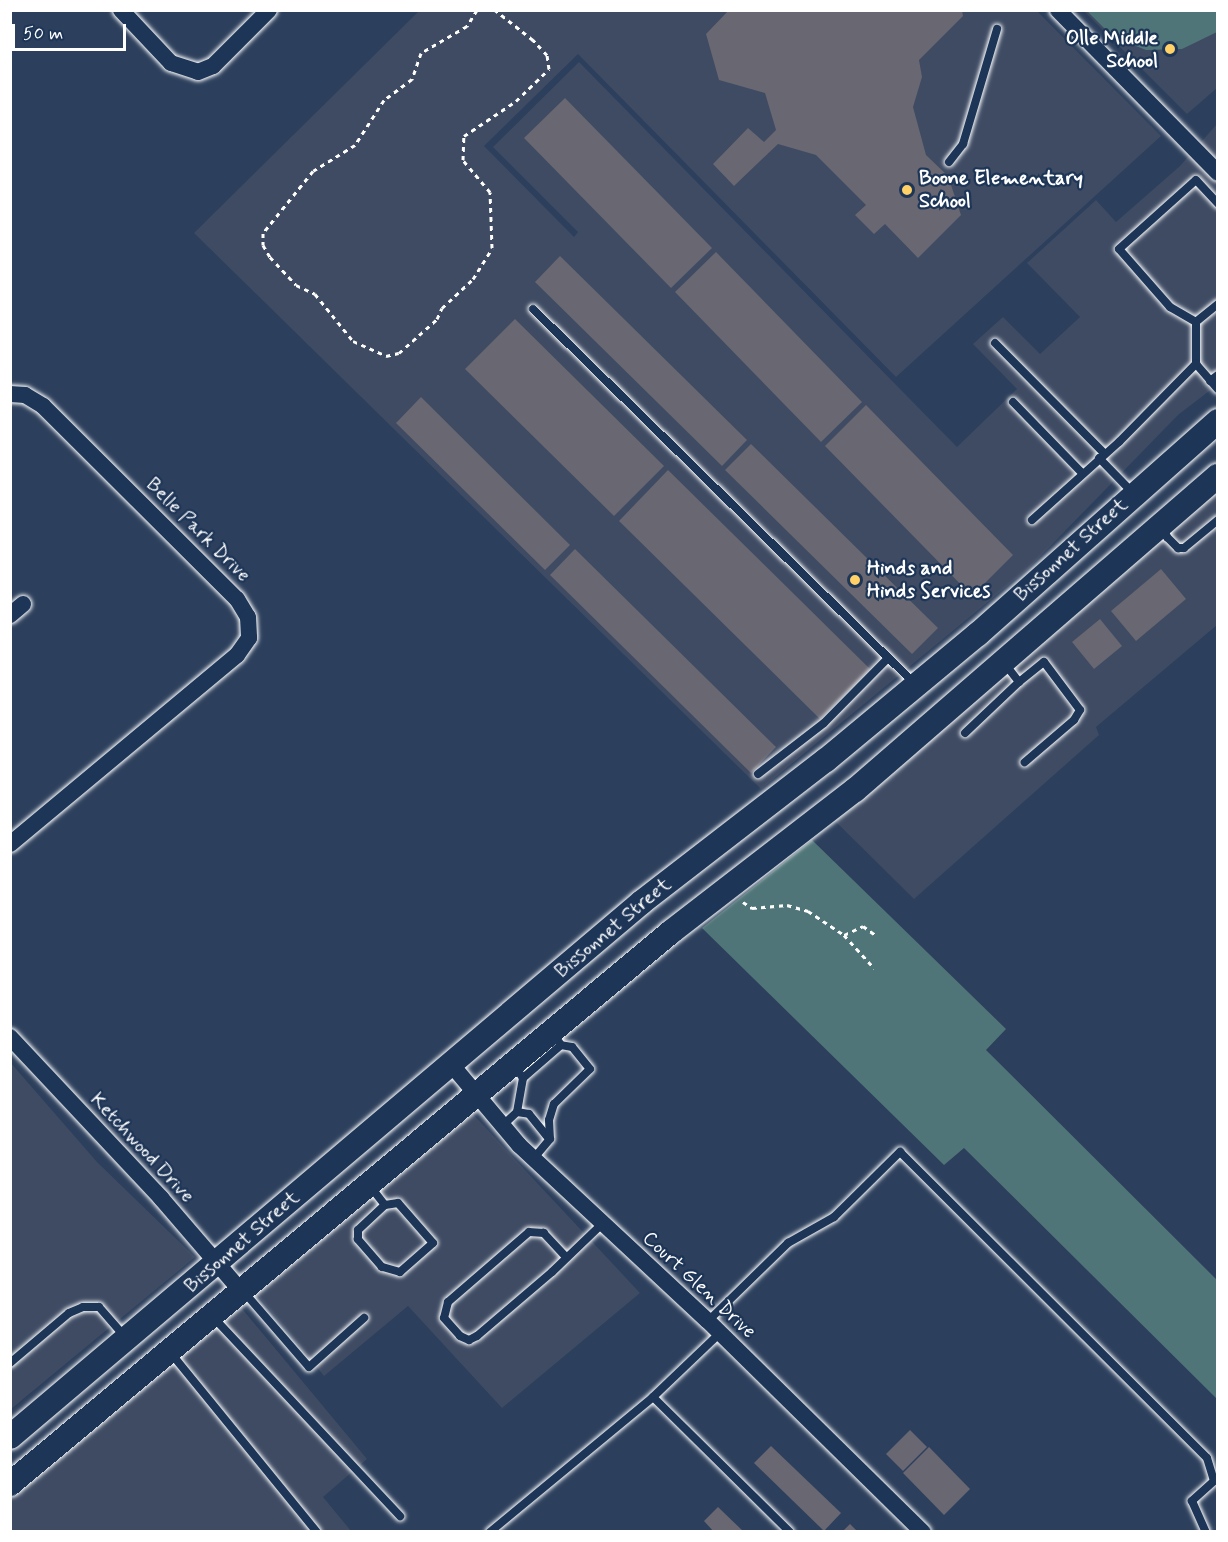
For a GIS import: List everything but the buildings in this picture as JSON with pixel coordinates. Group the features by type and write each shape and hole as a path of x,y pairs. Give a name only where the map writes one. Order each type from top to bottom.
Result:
{"main road":[{"name":"Bissonnet Street","path":"10,1437 128,1340 642,902 916,685 1218,421"},
{"name":"Bissonnet Street","path":"10,1484 474,1095 518,1070 729,887 855,790 1218,476"},
{"path":"1134,494 1162,523"}],"street":[{"path":"121,10 171,63 198,72 213,66 269,10"},
{"path":"1058,10 1218,173"},
{"name":"Belle Park Drive","path":"10,394 25,395 43,406 237,598 248,617 249,638 237,655 10,844"},
{"name":"Ketchwood Drive","path":"10,1038 161,1198 241,1290"},
{"name":"Court Glen Drive","path":"451,1064 474,1095 534,1158 708,1321 923,1532"}],"lane":[{"path":"949,162 963,144 997,29"},
{"path":"1196,322 1170,307 1119,249 1196,180 1218,204"},
{"path":"1196,322 1218,304"},
{"path":"533,309 916,685"},
{"path":"1032,520 1196,364 1196,322"},
{"path":"995,343 1102,455 1134,494"},
{"path":"1196,364 1214,378 1218,389"},
{"path":"1013,402 1081,472"},
{"path":"1162,523 1167,537 1178,548 1184,548 1218,520"},
{"path":"758,774 824,723 888,658"},
{"path":"1003,662 1019,682"},
{"path":"965,733 1019,682 1044,662 1080,710 1074,720 1025,762"},
{"path":"534,1158 550,1139 549,1120 554,1104 590,1069 572,1047 556,1038"},
{"path":"502,1126 517,1112 518,1070"},
{"path":"517,1112 529,1114 550,1139"},
{"path":"708,1321 788,1243 834,1217 900,1152 1207,1458 1214,1481 1192,1501 1206,1532"},
{"path":"368,1183 385,1205"},
{"path":"398,1203 433,1243 400,1272 382,1267 358,1239 358,1230 385,1205 398,1203"},
{"path":"566,1257 544,1233 529,1232 448,1302 444,1318 460,1336 469,1340 477,1336 566,1257 603,1223"},
{"path":"241,1290 309,1367 364,1318"},
{"path":"10,1363 69,1313 83,1307 99,1307 128,1340"},
{"path":"211,1315 400,1516"},
{"path":"490,1532 653,1397 720,1333"},
{"path":"170,1351 317,1532"},
{"path":"653,1397 790,1532"}],"path":[{"path":"477,10 467,26 421,53 412,80 384,100 355,145 313,171 263,233 263,245 270,257 296,285 315,294 353,341 386,356 399,353 437,319 442,308 473,279 492,248 490,192 463,160 464,136 516,101 549,69 547,55 533,40 495,10"},
{"path":"729,887 752,908 797,908 844,935 874,968"},
{"path":"844,935 863,926 877,936"}],"shaded area":[{"path":"419,11 1037,11 1161,136 896,377 578,54 484,146 574,237 578,232 493,147 579,62 957,447 1017,389 973,344 1003,317 1040,354 1080,317 1027,263 1096,200 1116,222 1180,166 1217,124 1217,385 1178,415 1029,568 761,789 194,233"},
{"name":"Olle Middle School","path":"1084,11 1217,11 1217,88 1187,114"},
{"path":"1217,489 1217,625 1096,727 1099,735 914,899 833,819"},
{"path":"10,1062 97,1162 195,1257 11,1409"},
{"path":"470,1111 640,1293 502,1408 408,1306 324,1376 256,1293"},
{"path":"239,1305 367,1459 323,1497 351,1531 11,1531 10,1499"}],"green space":[{"path":"1087,11 1217,11 1217,32 1182,49 1146,50 1113,37"},
{"path":"812,840 1006,1029 986,1050 1217,1280 1217,1399 964,1148 944,1165 702,928"}],"place":[{"name":"Olle Middle School","path":"1170,49"},
{"name":"Boone Elementary School","path":"907,190"},
{"name":"Hinds and Hinds Services","path":"855,580"}]}
